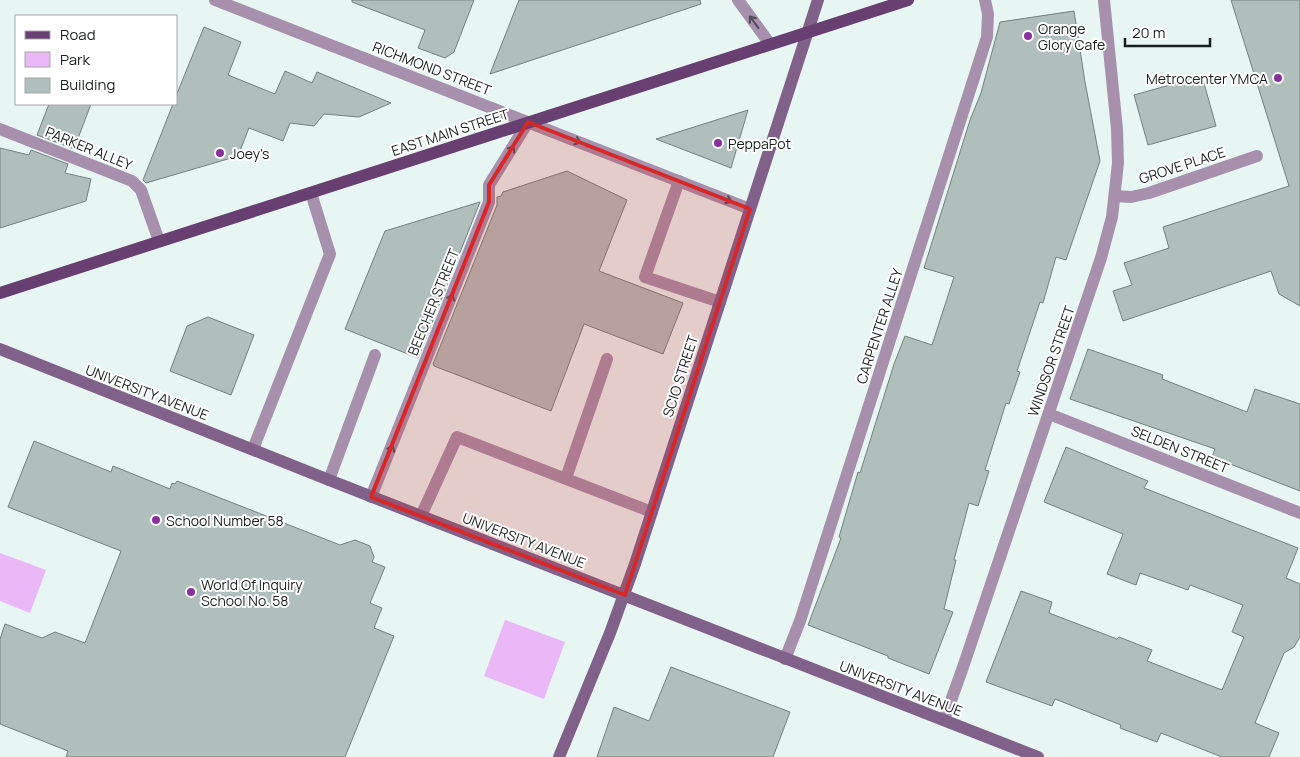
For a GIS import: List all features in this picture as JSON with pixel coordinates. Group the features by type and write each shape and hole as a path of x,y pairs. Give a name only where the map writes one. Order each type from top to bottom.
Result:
{"main road":[{"name":"EAST MAIN STREET","path":"0,292 908,0"}],"street":[{"name":"RICHMOND STREET","path":"215,0 750,209"},
{"path":"738,0 770,44"},
{"name":"SCIO STREET","path":"559,757 624,595 818,0"},
{"name":"CARPENTER ALLEY","path":"786,659 800,621 987,37 988,14 984,0"},
{"name":"WINDSOR STREET","path":"944,720 1101,258 1116,196 1118,147 1104,0"},
{"name":"BEECHER STREET","path":"371,497 489,202 489,185 528,122"},
{"name":"PARKER ALLEY","path":"0,129 132,181 142,190 159,241"},
{"name":"GROVE PLACE","path":"1116,196 1132,197 1150,193 1257,156"},
{"path":"679,181 645,277 720,302"},
{"path":"253,449 330,254 311,192"},
{"name":"UNIVERSITY AVENUE","path":"0,349 371,497 1038,757"},
{"path":"329,480 375,355"},
{"path":"566,478 606,359"},
{"name":"SELDEN STREET","path":"1049,414 1300,513"},
{"path":"421,516 457,437 652,512"}],"highlighted area":[{"path":"528,122 750,209 625,595 371,497 489,202 489,185"}],"green space":[{"path":"0,553 46,570 30,613 0,601"},
{"path":"505,620 565,642 544,699 484,676"}],"building":[{"path":"352,0 474,0 454,52 445,58 418,48 425,30 352,2"},
{"path":"519,0 700,0 701,4 490,74"},
{"path":"1231,0 1300,0 1300,306 1279,294 1271,271 1123,321 1113,291 1132,285 1124,263 1169,248 1163,227 1289,186"},
{"path":"1074,11 1100,161 1066,260 1056,257 1043,303 1040,302 1017,371 1020,372 1009,404 1006,403 985,470 989,471 978,506 969,503 954,560 956,560 944,609 953,612 929,674 808,625 841,538 839,537 858,472 860,473 894,364 905,336 932,345 954,277 924,268 970,120 981,93 1000,22"},
{"path":"204,27 241,42 228,75 275,94 285,71 312,83 317,72 391,103 359,117 324,114 314,126 290,123 283,141 249,128 238,156 146,183 143,180 173,105 178,105 178,91"},
{"path":"1202,76 1216,126 1148,145 1134,95"},
{"path":"49,105 91,105 74,149 37,135"},
{"path":"748,110 731,168 656,139"},
{"path":"0,148 29,155 31,150 68,164 65,173 91,179 86,201 0,228"},
{"path":"567,171 627,200 599,271 683,303 663,354 584,324 551,411 433,364 497,205 497,197 501,196 503,192"},
{"path":"480,202 418,358 345,329 385,231"},
{"path":"208,317 254,335 231,395 170,371 187,326"},
{"path":"1088,349 1163,375 1162,379 1247,412 1255,389 1300,404 1300,491 1212,457 1215,449 1070,399"},
{"name":"School Number 58","path":"34,441 111,472 113,466 170,489 172,483 175,484 177,481 340,545 355,540 370,546 374,557 372,562 385,567 370,603 382,608 374,628 394,636 345,757 66,757 68,751 0,724 0,639 5,624 42,638 55,632 85,643 121,551 8,507"},
{"path":"1066,447 1148,481 1144,488 1298,548 1286,578 1300,584 1300,637 1294,647 1284,653 1255,723 1279,733 1269,757 1222,757 1161,733 1157,742 1120,728 1121,725 1055,699 1052,706 986,682 1021,591 1052,602 1049,613 1152,650 1147,661 1222,690 1244,637 1232,632 1243,605 1190,585 1188,590 1140,573 1136,585 1107,574 1123,534 1044,502"},
{"path":"671,667 790,712 773,757 597,757 614,707 649,721"}],"place":[{"name":"Orange Glory Cafe","path":"1028,36"},
{"name":"Metrocenter YMCA","path":"1278,78"},
{"name":"PeppaPot","path":"718,143"},
{"name":"Joey's","path":"220,153"},
{"name":"School Number 58","path":"156,520"},
{"name":"World Of Inquiry School No. 58","path":"191,592"}]}
